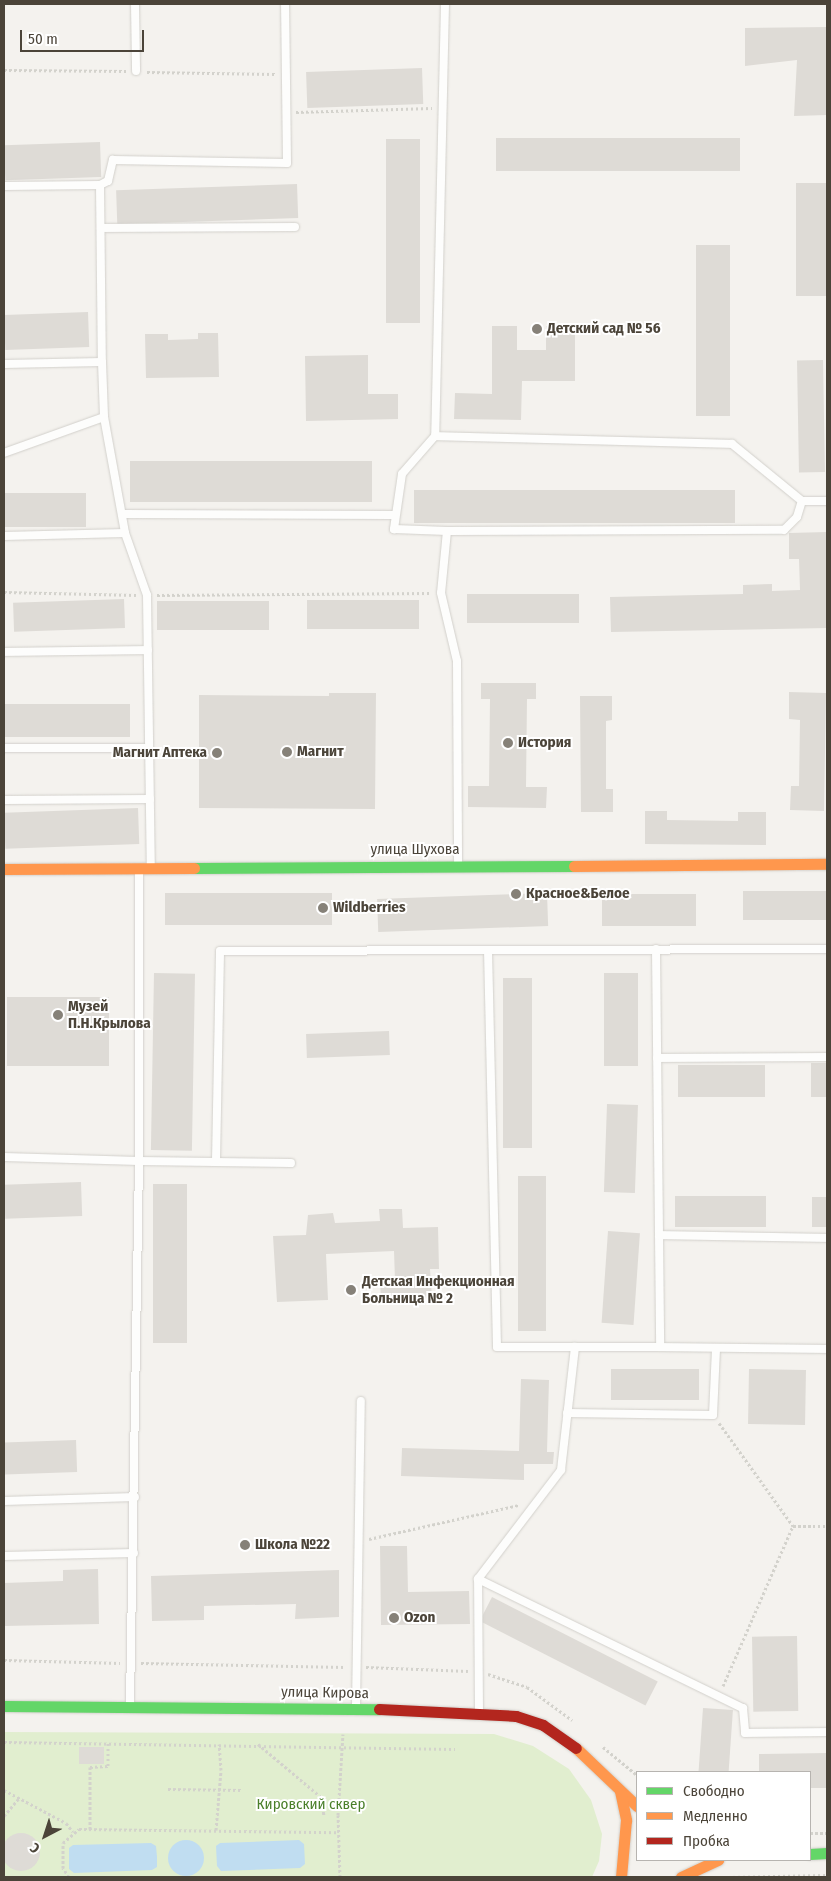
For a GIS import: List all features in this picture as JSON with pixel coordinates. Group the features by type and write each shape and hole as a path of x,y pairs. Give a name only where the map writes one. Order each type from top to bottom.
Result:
{"street":[{"name":"улица Шухова","path":"4,869 139,866 458,864 827,864"},
{"name":"улица Кирова","path":"4,1706 356,1708 516,1716 543,1725 596,1764 620,1791 636,1805"},
{"name":"улица Кирова","path":"620,1791 626,1820 621,1877"},
{"path":"811,1854 827,1853"},
{"path":"680,1877 716,1861"}],"lane":[{"path":"135,4 136,72"},
{"path":"4,186 100,185 108,181 113,160 287,163 285,4"},
{"path":"445,4 435,436 402,474 394,515 394,529 447,531 784,530 797,517 802,501"},
{"path":"100,185 104,417 125,533 147,595 151,866"},
{"path":"101,228 295,227"},
{"path":"4,364 102,362"},
{"path":"4,453 104,417"},
{"path":"435,436 732,444 802,501 827,501"},
{"path":"122,514 394,515"},
{"path":"447,531 441,593 457,661 458,864"},
{"path":"4,536 125,533"},
{"path":"4,652 148,650"},
{"path":"4,748 150,748"},
{"path":"4,800 150,799"},
{"path":"130,1706 135,1498 139,1161 139,866"},
{"path":"656,949 660,1347"},
{"path":"216,1161 220,951 827,949"},
{"path":"488,950 497,1347 827,1349"},
{"path":"657,1058 827,1057"},
{"path":"4,1157 291,1164"},
{"path":"659,1235 827,1238"},
{"path":"479,1713 478,1579 561,1470 575,1348"},
{"path":"567,1413 713,1415 716,1348"},
{"path":"356,1708 361,1401"},
{"path":"4,1501 135,1498"},
{"path":"4,1556 134,1553"},
{"path":"478,1579 743,1708 745,1733 827,1732"}],"path":[{"path":"286,112 442,108"},
{"path":"4,592 147,595 441,593"},
{"path":"713,1415 793,1526"},
{"path":"359,1541 537,1501"},
{"path":"793,1526 827,1526"},
{"path":"719,1696 793,1526"},
{"path":"4,1660 479,1671 527,1687 577,1724"},
{"path":"340,1877 339,1832 343,1734"},
{"path":"4,1742 258,1744 455,1749"},
{"path":"90,1829 90,1767 108,1766 108,1743"},
{"path":"599,1743 636,1774"},
{"path":"216,1830 220,1789 219,1744"},
{"path":"258,1744 321,1796 324,1815"},
{"path":"168,1789 243,1790"},
{"path":"4,1790 66,1823 73,1832"},
{"path":"4,1816 19,1798"},
{"path":"69,1877 63,1868 63,1844 73,1832 90,1829 339,1832"},
{"path":"811,1833 827,1833"},
{"path":"728,1877 827,1875"}],"green space":[{"name":"Кировский сквер","path":"4,1732 494,1734 533,1746 569,1769 591,1800 602,1834 599,1861 592,1877 4,1877"}],"water":[{"path":"186,1840 193,1841 199,1845 203,1851 203,1865 199,1871 193,1875 186,1876 179,1875 173,1871 169,1865 168,1858 169,1851 173,1845 179,1841"},
{"path":"299,1840 304,1844 305,1864 300,1868 221,1871 217,1866 216,1846 220,1843"},
{"path":"151,1843 156,1846 157,1857 157,1867 152,1870 74,1873 69,1869 69,1848 73,1845"}],"building":[{"path":"827,27 827,115 794,116 797,60 745,66 745,28"},
{"path":"422,68 423,104 307,108 306,72"},
{"path":"496,138 740,138 740,171 496,171"},
{"path":"386,139 420,139 420,323 386,323"},
{"path":"100,142 101,177 5,180 4,145"},
{"path":"796,183 827,183 827,296 796,296"},
{"path":"297,184 298,218 117,224 116,190"},
{"path":"696,245 730,245 730,416 696,416"},
{"path":"88,312 89,347 5,350 4,315"},
{"path":"492,326 517,326 517,350 546,350 546,326 575,326 575,381 522,381 521,420 454,419 455,393 492,394"},
{"path":"198,333 218,333 219,377 146,378 145,334 168,334 168,340 198,339"},
{"path":"368,355 368,394 398,394 398,419 306,421 305,356"},
{"path":"797,360 823,360 825,472 799,472"},
{"path":"130,461 372,461 372,502 130,502"},
{"path":"414,490 735,490 735,523 414,523"},
{"path":"4,493 86,493 86,527 4,527"},
{"path":"827,532 827,628 611,632 610,597 743,594 743,585 772,584 772,591 800,590 799,559 789,559 789,533"},
{"path":"467,594 579,594 579,623 467,623"},
{"path":"124,599 125,628 14,632 13,603"},
{"path":"307,600 419,600 419,629 307,629"},
{"path":"157,601 269,601 269,630 157,630"},
{"name":"История","path":"481,683 536,683 536,699 527,699 526,787 547,787 546,808 468,807 468,786 489,786 490,699 481,699"},
{"path":"789,692 826,693 824,811 790,810 791,786 799,786 800,720 789,719"},
{"name":"Магнит","path":"329,693 376,693 375,809 199,808 199,695 329,696"},
{"path":"580,696 612,696 612,720 606,721 606,789 613,789 613,812 581,812"},
{"path":"4,704 130,704 130,737 4,737"},
{"path":"138,808 139,844 5,849 4,813"},
{"path":"645,811 667,811 667,820 738,821 738,812 766,812 766,845 645,844"},
{"path":"743,891 827,891 827,920 743,920"},
{"path":"165,893 332,893 332,925 165,925"},
{"path":"547,893 548,926 378,932 377,899"},
{"path":"602,894 696,894 696,926 602,926"},
{"path":"154,973 195,974 192,1151 151,1150"},
{"path":"604,973 638,973 638,1066 604,1066"},
{"path":"503,978 532,978 532,1148 503,1148"},
{"name":"Музей П.Н.Крылова","path":"7,997 109,997 109,1066 7,1066"},
{"path":"389,1031 390,1055 307,1058 306,1034"},
{"path":"811,1063 827,1063 827,1097 811,1097"},
{"path":"678,1065 765,1065 765,1097 678,1097"},
{"path":"607,1104 638,1105 635,1193 604,1192"},
{"path":"518,1176 546,1176 546,1331 518,1331"},
{"path":"81,1182 82,1216 5,1219 4,1185"},
{"path":"153,1184 187,1184 187,1343 153,1343"},
{"path":"675,1196 766,1196 766,1227 675,1227"},
{"path":"812,1197 827,1197 827,1227 812,1227"},
{"path":"379,1209 402,1209 403,1228 438,1227 439,1269 430,1269 432,1298 381,1300 380,1282 395,1280 394,1251 326,1254 328,1300 277,1302 273,1236 306,1235 308,1215 333,1213 335,1223 380,1221"},
{"path":"608,1231 640,1233 634,1325 602,1323"},
{"path":"611,1369 699,1369 699,1400 611,1400"},
{"path":"749,1369 806,1370 805,1425 748,1424"},
{"path":"521,1379 549,1380 547,1452 554,1452 553,1464 524,1464 524,1480 401,1476 402,1448 519,1451"},
{"path":"76,1440 77,1472 5,1474 4,1443"},
{"path":"380,1546 407,1546 408,1592 469,1591 470,1624 381,1625"},
{"path":"98,1569 99,1624 4,1626 4,1583 63,1581 63,1570"},
{"path":"339,1570 339,1617 295,1619 296,1604 204,1606 204,1620 152,1621 151,1576"},
{"path":"492,1597 658,1681 645,1705 480,1621"},
{"path":"797,1636 798,1711 753,1712 752,1637"},
{"path":"703,1708 733,1710 729,1771 699,1771"},
{"path":"79,1747 104,1747 104,1764 79,1764"},
{"path":"827,1753 827,1788 811,1788 811,1771 759,1771 759,1754"},
{"path":"21,1833 34,1839 40,1852 34,1865 21,1871 8,1865 2,1852 8,1839"}],"traffic: fast":[{"path":"194,868 574,866"},
{"path":"4,1706 379,1709"},
{"path":"811,1854 827,1853"}],"traffic: slow":[{"path":"574,866 827,864"},
{"path":"4,869 194,868"},
{"path":"576,1748 636,1805"},
{"path":"620,1791 626,1820 621,1877"},
{"path":"681,1877 716,1861"}],"traffic: jam":[{"path":"379,1709 516,1716 543,1725 576,1748"}],"place":[{"name":"Детский сад № 56","path":"537,329"},
{"name":"История","path":"508,743"},
{"name":"Магнит","path":"287,752"},
{"name":"Магнит Аптека","path":"217,753"},
{"name":"Красное&Белое","path":"516,894"},
{"name":"Wildberries","path":"323,908"},
{"name":"Музей П.Н.Крылова","path":"58,1015"},
{"name":"Детская Инфекционная Больница № 2","path":"351,1290"},
{"name":"Школа №22","path":"245,1545"},
{"name":"Ozon","path":"394,1618"}]}
